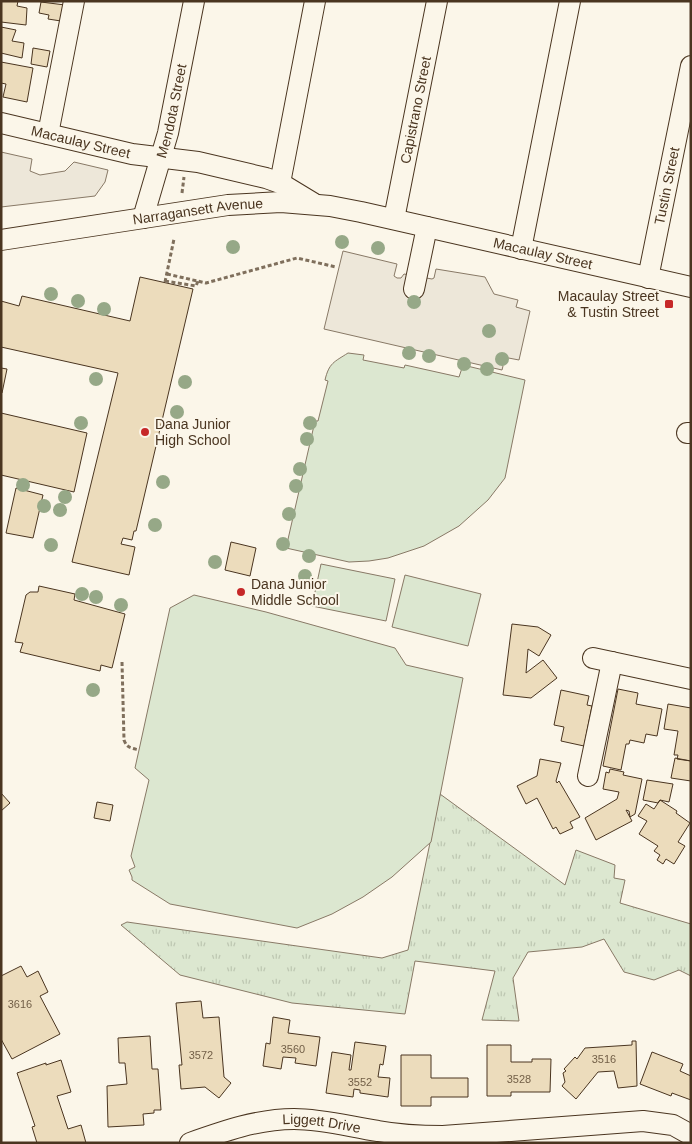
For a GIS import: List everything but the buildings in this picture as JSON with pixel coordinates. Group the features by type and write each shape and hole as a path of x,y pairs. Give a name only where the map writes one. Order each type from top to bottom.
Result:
{"street":[{"path":"48,134 74,1"},
{"name":"Mendota Street","path":"143,218 168,133 194,1"},
{"path":"280,183 315,1"},
{"name":"Capistrano Street","path":"394,219 436,1"},
{"path":"521,249 570,1"},
{"name":"Tustin Street","path":"648,278 691,66"},
{"name":"Macaulay Street","path":"1,123 132,154 198,162 280,183 315,204"},
{"name":"Narragansett Avenue","path":"1,240 228,205 281,202 315,204 394,219"},
{"name":"Macaulay Street","path":"394,219 648,278 691,286"},
{"path":"414,289 427,227"},
{"path":"588,776 602,660 691,680"},
{"name":"Liggett Drive","path":"190,1143 231,1128 252,1123 295,1119 315,1120 412,1136 443,1136 643,1121 673,1125 691,1134"}],"path":[{"path":"181,198 185,169"},
{"path":"174,239 165,282 196,286 198,281"},
{"path":"167,274 206,283 297,258 336,267"},
{"path":"122,662 124,740 126,746 139,750"}],"green space":[{"path":"348,353 364,355 363,360 404,368 405,365 459,377 463,365 525,380 505,478 488,500 459,526 424,546 388,558 369,561 349,562 286,548 315,421 318,421 328,381 325,380 328,370"},
{"path":"321,564 395,579 386,621 312,606"},
{"path":"405,575 481,594 468,646 392,627"},
{"path":"194,595 266,612 395,648 406,665 463,678 431,842 392,877 363,897 332,914 297,928 170,904 132,880 129,870 135,867 131,856 149,780 135,768 170,608"},
{"path":"440,794 565,885 576,850 615,865 614,878 625,880 620,903 691,924 691,976 679,970 654,980 624,972 604,939 582,947 528,952 513,978 519,1021 482,1020 495,971 415,961 405,1014 292,1003 180,975 121,925 127,922 382,958 408,950"}],"shaded area":[{"path":"1,152 32,159 30,171 40,175 65,171 74,162 108,170 105,182 95,196 1,207"},
{"path":"343,251 397,264 394,276 397,278 401,278 404,274 432,279 436,269 485,277 494,294 518,300 516,307 530,311 519,360 498,356 503,366 502,370 324,329"}],"place":[{"name":"Macaulay Street & Tustin Street","path":"669,304"},
{"name":"Dana Junior High School","path":"145,432"},
{"name":"Dana Junior Middle School","path":"241,592"}]}
